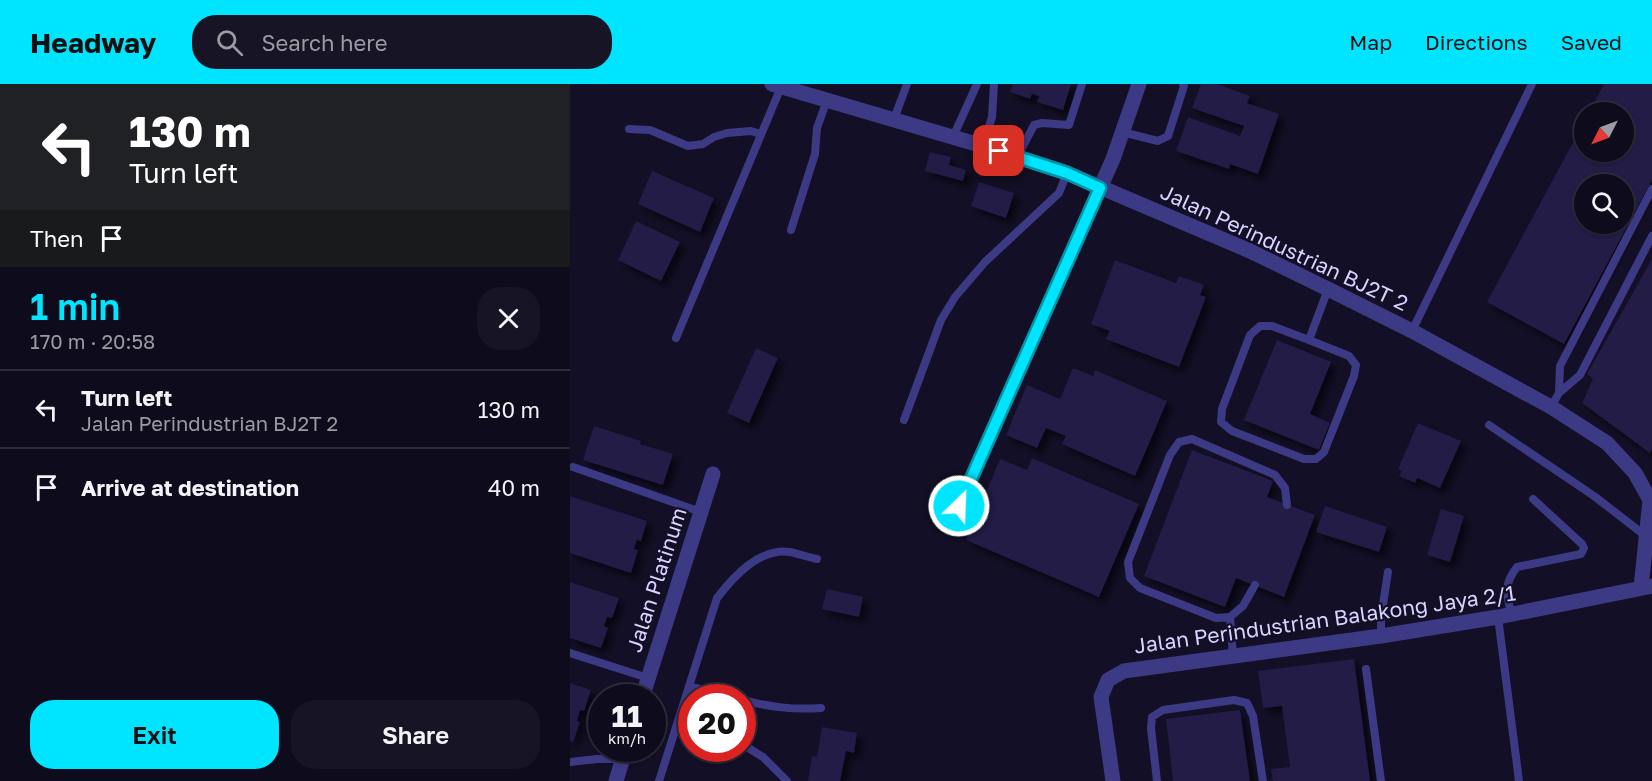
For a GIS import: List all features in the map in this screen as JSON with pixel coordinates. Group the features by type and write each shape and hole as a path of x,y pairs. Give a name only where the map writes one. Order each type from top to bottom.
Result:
{"street":[{"path":"1100,188 1138,84"},
{"name":"Jalan Perindustrian BJ2T 2","path":"776,85 1067,173 1250,251 1329,289 1412,331 1551,407 1607,442 1635,473 1651,499 1647,537 1647,587"},
{"name":"Jalan Platinum","path":"646,684 712,474"},
{"name":"Jalan Perindustrian Balakong Jaya 2/1","path":"1113,781 1101,697 1108,680 1124,671 1381,636 1504,616 1647,587"},
{"path":"616,781 622,762"}],"lane":[{"path":"894,119 907,84"},
{"path":"953,137 976,84"},
{"path":"983,146 992,117 994,84"},
{"path":"1017,158 1034,125 1069,124 1082,84"},
{"path":"1122,132 1158,141 1168,136 1183,84"},
{"path":"1412,331 1532,84"},
{"path":"676,338 760,134 776,85"},
{"path":"791,230 815,154 817,128 827,100"},
{"path":"629,129 650,130 688,146 703,144 727,133 751,131 760,134"},
{"path":"904,420 937,331 955,297 985,262 1059,193 1067,173"},
{"path":"959,506 1100,188"},
{"path":"1559,393 1560,366 1652,189"},
{"path":"1551,407 1559,393 1580,375 1652,236"},
{"path":"1309,340 1329,289"},
{"path":"1260,326 1272,326 1309,340 1349,356 1356,365 1354,376 1324,452 1316,459 1304,459 1232,430 1221,422 1222,409 1250,335 1260,326"},
{"path":"1489,425 1594,496 1647,537"},
{"path":"1255,585 1243,606 1230,617 1215,618 1140,588 1130,578 1128,562 1170,455 1179,442 1192,439 1275,475 1285,488 1287,505"},
{"path":"573,467 701,512"},
{"path":"1519,781 1504,616 1506,587 1517,567 1581,554 1584,548 1533,499"},
{"path":"690,684 717,598 745,566 768,555 788,552 817,559"},
{"path":"1381,636 1381,618 1389,572"},
{"path":"1230,617 1233,655"},
{"path":"570,653 648,678"},
{"path":"1366,669 1381,781"},
{"path":"1157,781 1151,728 1152,717 1163,710 1234,700 1247,704 1253,716 1263,781"},
{"path":"756,703 796,710 821,708"},
{"path":"659,781 678,721"},
{"path":"756,753 787,781"},
{"path":"570,762 588,760"}],"building":[{"path":"1013,84 1071,84 1063,110 1037,102 1039,96 1032,94 1030,99 1010,92"},
{"path":"1201,84 1217,84 1250,96 1247,103 1279,114 1258,174 1230,164 1229,169 1176,151 1188,117 1240,136 1244,126 1192,108"},
{"path":"1604,84 1652,84 1652,180 1634,214 1634,174 1574,174 1574,234 1623,234 1564,344 1487,302 1574,141 1574,162 1634,162 1634,102 1594,102"},
{"path":"930,152 951,157 949,165 966,170 963,181 925,171"},
{"path":"652,171 714,198 700,232 638,204"},
{"path":"979,182 1014,193 1006,218 971,206"},
{"path":"636,221 680,242 661,281 618,260"},
{"path":"1652,259 1652,449 1650,453 1582,403 1593,379 1587,374"},
{"path":"1115,260 1176,283 1179,276 1204,285 1200,295 1206,297 1179,367 1106,339 1110,331 1091,324"},
{"path":"1277,340 1331,362 1310,414 1330,423 1319,450 1244,420"},
{"path":"756,348 778,358 749,423 727,413"},
{"path":"1073,368 1093,376 1095,370 1167,401 1135,476 1062,444 1066,436 1046,428 1037,448 1006,435 1027,385 1060,399"},
{"path":"1418,423 1461,441 1440,488 1417,478 1415,483 1399,476 1402,471 1398,469"},
{"path":"594,426 673,454 663,485 583,460"},
{"path":"1192,450 1273,481 1267,497 1315,515 1284,597 1236,578 1225,607 1144,576"},
{"path":"1032,458 1139,504 1099,597 966,540 1000,459 1027,470"},
{"path":"570,496 647,521 641,541 637,540 634,549 638,550 631,573 570,553"},
{"path":"1325,506 1387,527 1379,552 1316,532"},
{"path":"1441,509 1464,516 1450,562 1427,555"},
{"path":"570,582 619,598 612,618 607,617 604,626 608,628 601,648 570,638"},
{"path":"827,589 863,597 859,617 822,609"},
{"path":"1354,659 1370,781 1273,781 1271,769 1290,767 1282,706 1263,708 1258,671"},
{"path":"570,683 588,689 588,699 584,711 580,710 577,721 580,722 573,742 570,741"},
{"path":"1240,710 1250,781 1173,781 1166,719"},
{"path":"822,727 857,733 854,753 846,751 840,781 808,781 812,756 817,757"}],"route":[{"path":"959,506 1100,188 1067,173 999,151"}]}
